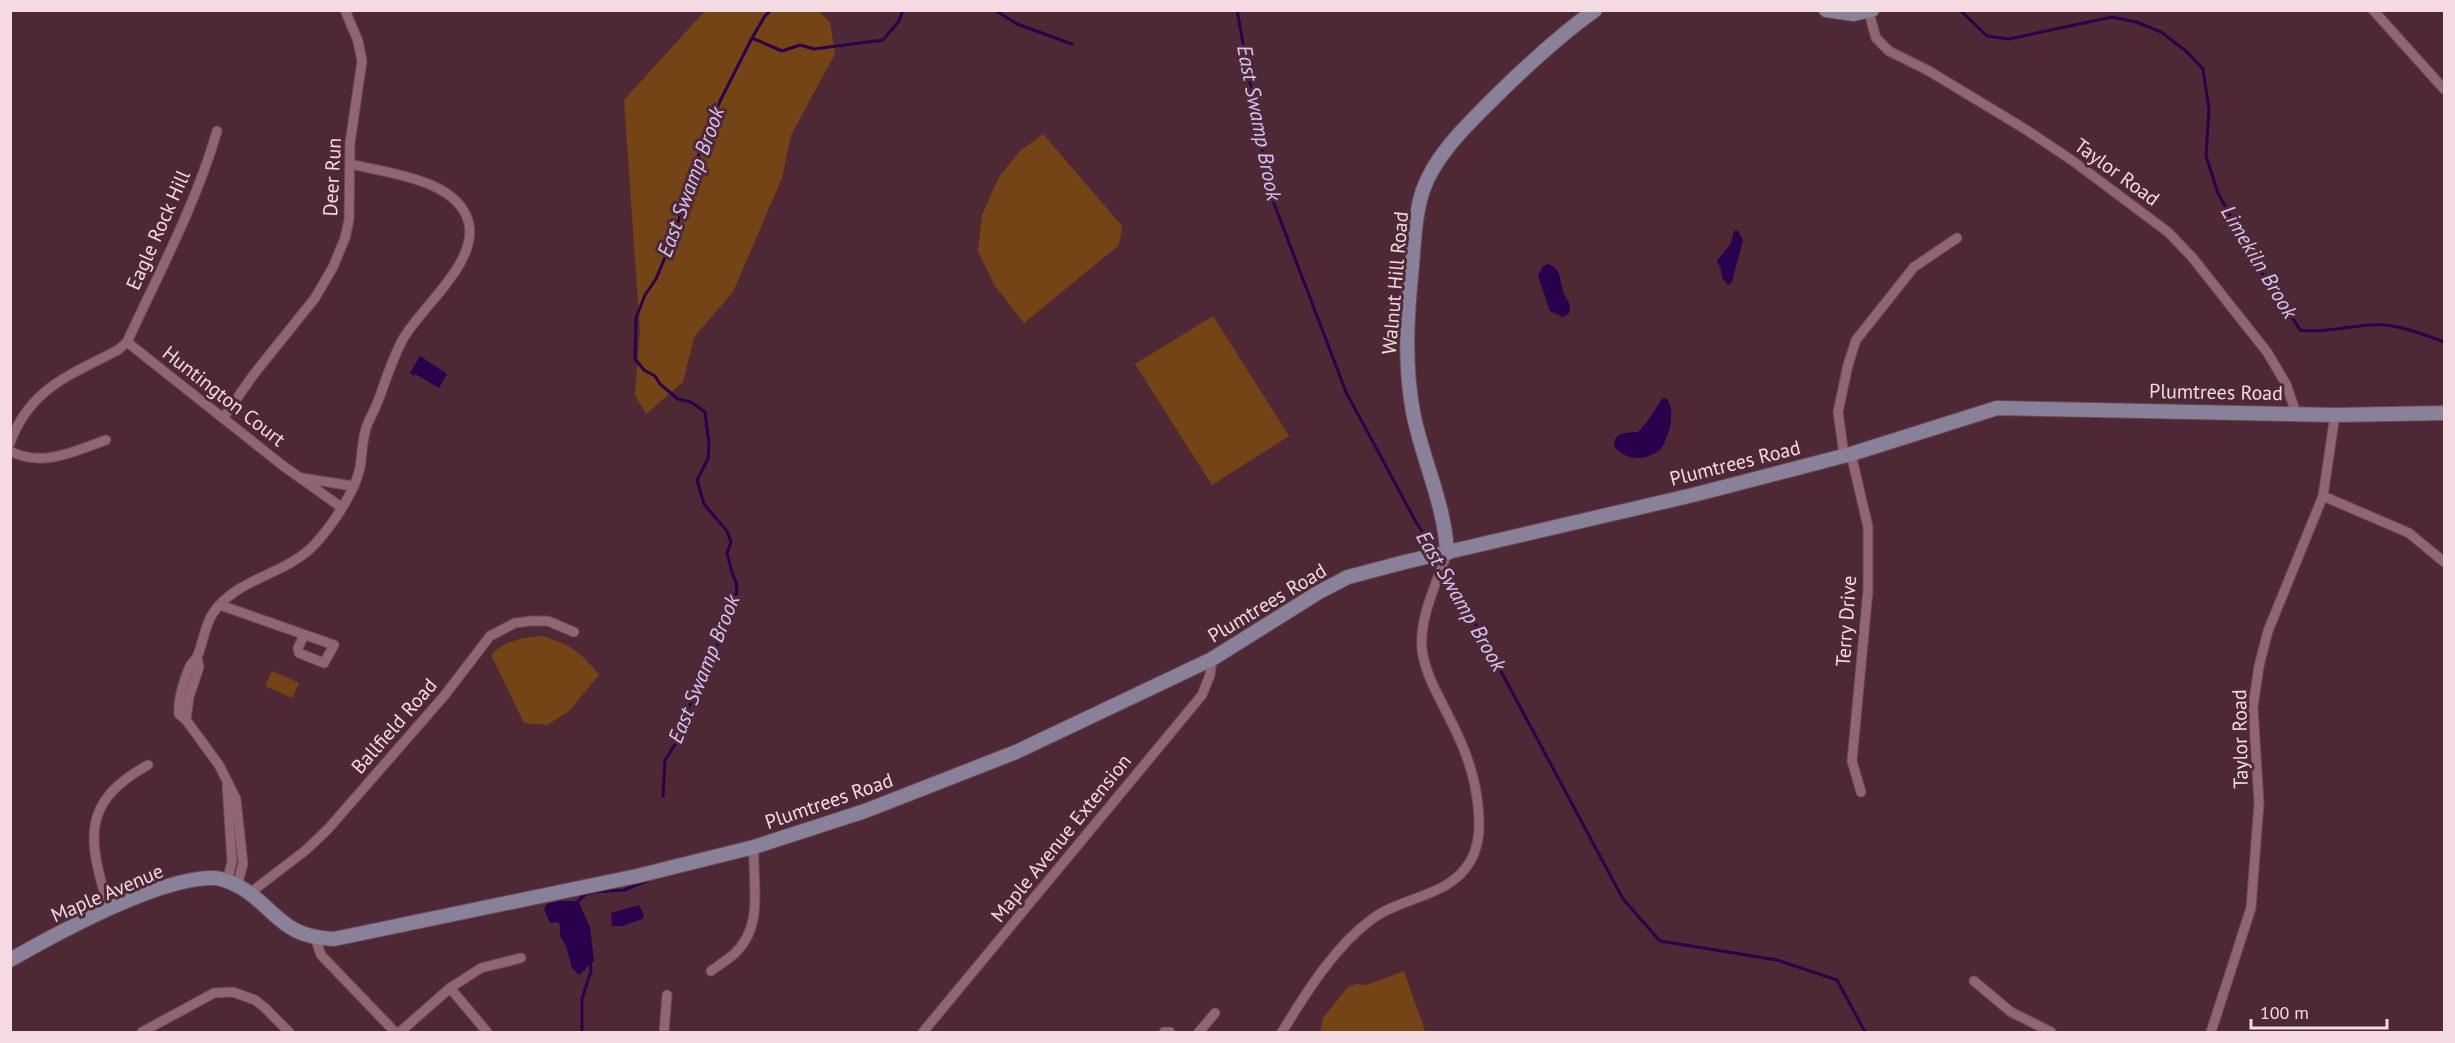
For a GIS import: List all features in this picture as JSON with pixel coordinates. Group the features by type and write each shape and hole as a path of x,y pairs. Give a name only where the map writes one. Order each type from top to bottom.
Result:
{"main road":[{"name":"Walnut Hill Road","path":"1446,554 1445,529 1413,411 1406,339 1414,234 1423,189 1449,143 1523,69 1595,10"},
{"path":"1826,10 1854,14 1870,12"},
{"name":"Plumtrees Road","path":"315,937 334,939 345,937 637,876 754,847 865,811 1016,752 1212,659 1330,586 1360,573 1693,495 1848,454 1997,408 2335,415 2445,413"},
{"name":"Maple Avenue","path":"10,960 109,910 165,886 214,878 232,883 250,893 291,928 315,937"}],"street":[{"name":"Deer Run","path":"223,418 254,374 315,298 333,267 349,220 350,143 362,61 358,41 345,10"},
{"path":"2373,10 2445,89"},
{"name":"Taylor Road","path":"1870,12 1876,38 1889,51 1929,70 2025,129 2073,161 2168,232 2192,257 2267,352 2286,384 2296,413"},
{"name":"Eagle Rock Hill","path":"127,342 191,205 207,166 217,131"},
{"path":"232,883 243,864 239,813 236,799 219,765 186,720 179,714 178,707 190,665 197,658 208,622 220,605 238,588 302,556 327,530 353,486 360,469 365,429 390,364 405,336 461,263 468,245 469,225 464,211 444,190 350,164"},
{"name":"Terry Drive","path":"1861,792 1852,760 1868,590 1868,527 1839,412 1856,340 1914,267 1957,238"},
{"path":"10,443 34,400 53,383 118,350 127,342"},
{"name":"Huntington Court","path":"127,342 299,478 341,507"},
{"name":"Taylor Road","path":"2211,1032 2251,908 2259,803 2253,707 2259,666 2268,631 2323,496 2335,415"},
{"path":"10,451 20,456 49,459 106,440"},
{"name":"Huntington Court","path":"299,478 353,486"},
{"path":"2323,496 2409,533 2445,561"},
{"path":"1282,1032 1329,964 1359,930 1385,912 1451,883 1464,871 1477,847 1478,807 1469,760 1429,674 1422,649 1426,618 1446,554"},
{"path":"220,605 304,635"},
{"name":"Ballfield Road","path":"250,893 306,850 327,829 444,696 490,636 515,623 531,621 548,621 574,632"},
{"name":"Maple Avenue Extension","path":"923,1032 1202,695 1210,675 1212,659"},
{"path":"109,910 95,855 93,831 97,813 110,793 127,777 148,765"},
{"path":"711,971 736,953 748,934 755,913 754,847"},
{"path":"315,937 321,955 395,1032"},
{"path":"400,1032 450,988 481,968 521,958"},
{"path":"1974,981 2011,1012 2051,1032"},
{"path":"450,988 487,1032"},
{"path":"142,1032 214,993 233,992 255,1000 289,1032"},
{"path":"664,1032 667,995"},
{"path":"1199,1032 1215,1012"},
{"path":"1164,1032 1170,1032"}],"shaded area":[{"path":"711,10 818,11 830,22 835,54 791,135 782,178 733,292 694,337 683,382 646,414 635,395 640,331 624,100 703,13"},
{"path":"1043,134 1122,226 1119,245 1024,323 995,286 978,251 982,215 999,177 1020,151"},
{"path":"1734,231 1738,231 1743,240 1732,282 1728,285 1722,278 1717,261 1731,243"},
{"path":"1548,264 1556,269 1570,305 1569,313 1563,317 1550,311 1538,276 1543,266"},
{"path":"1213,316 1289,436 1212,485 1135,364"},
{"path":"420,356 447,374 439,388 410,373"},
{"path":"1666,398 1671,409 1671,416 1667,437 1661,449 1643,458 1631,457 1619,451 1614,446 1616,438 1622,434 1638,432 1662,399"},
{"path":"542,636 574,650 599,675 568,712 547,725 524,723 491,655 508,643"},
{"path":"272,671 299,683 292,698 265,686"},
{"path":"578,901 590,927 594,961 579,975 572,968 566,946 560,936 560,924 550,923 544,909 547,904"},
{"path":"639,905 644,915 642,919 623,926 612,926 611,913"},
{"path":"1404,971 1425,1031 1320,1032 1323,1018 1348,987 1356,984 1367,985"}],"waterway":[{"name":"East Swamp Brook","path":"663,796 665,760 678,740 684,725 683,718 695,695 694,686 701,669 723,635 725,606 737,593 727,553 731,542 727,531 704,504 697,480 708,459 709,444 705,412 691,402 678,399 660,384 655,376 644,370 635,359 636,318 645,295 656,279 676,231 688,182 720,101 752,38 771,10"},
{"path":"752,38 782,51 800,45 814,49 883,40 899,21 903,10"},
{"path":"995,10 1017,24 1072,44"},
{"name":"East Swamp Brook","path":"1237,10 1270,193 1346,392 1416,522 1434,550"},
{"name":"Limekiln Brook","path":"1960,10 1987,36 2009,39 2112,17 2136,22 2161,32 2187,52 2203,69 2209,109 2206,156 2218,193 2256,265 2300,330 2321,331 2385,325 2407,329 2444,342"},
{"name":"East Swamp Brook","path":"1444,565 1623,899 1660,941 1777,960 1837,980 1865,1032"},
{"name":"East Swamp Brook","path":"578,905 578,901 586,894 624,890 649,880"},
{"name":"East Swamp Brook","path":"582,1032 582,999 591,971 590,961"}]}
